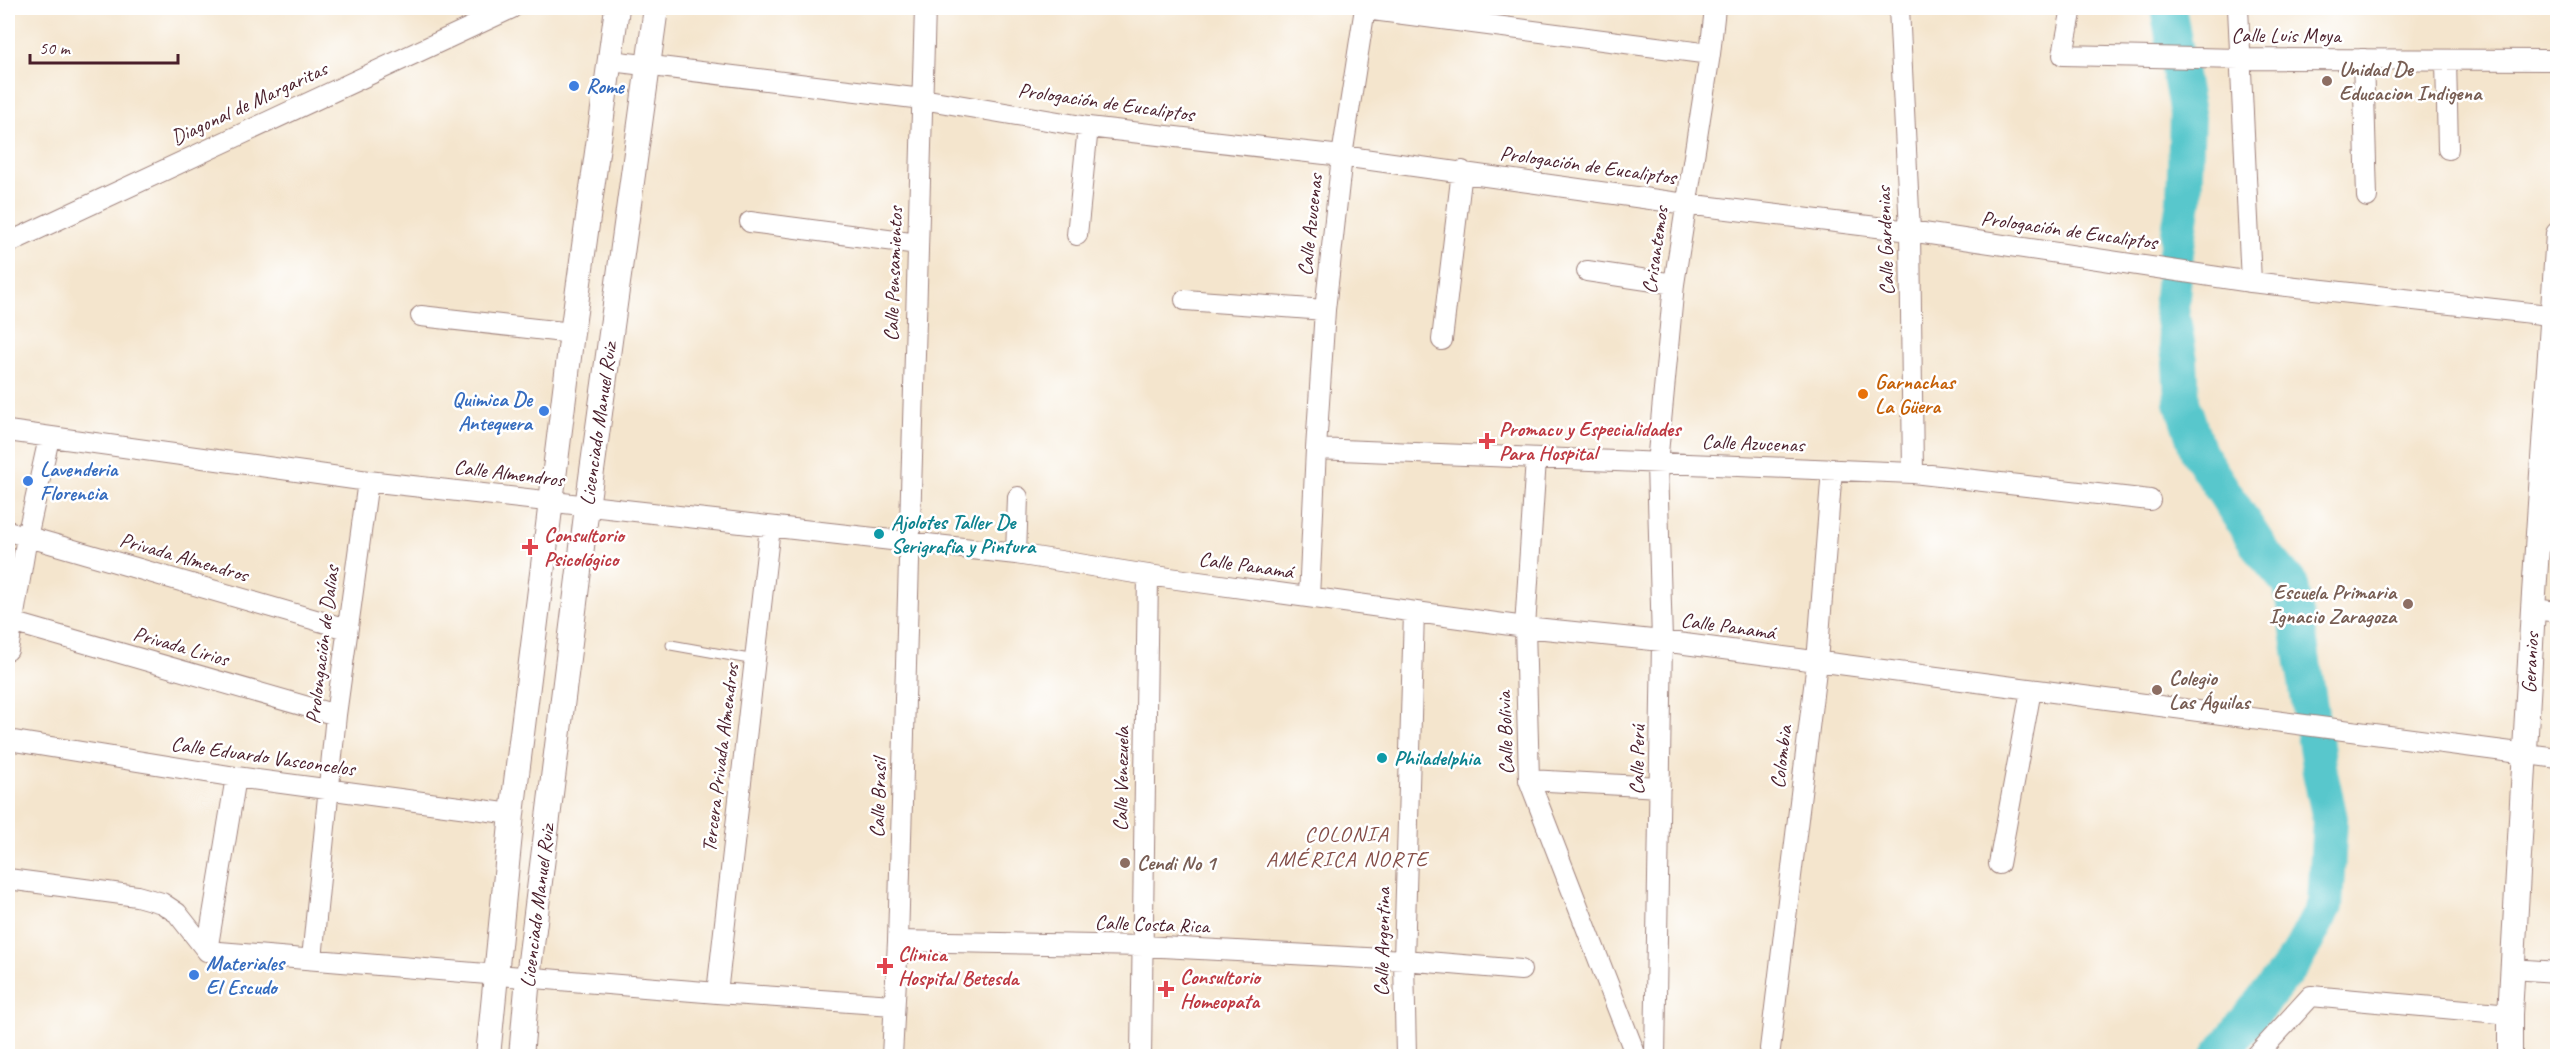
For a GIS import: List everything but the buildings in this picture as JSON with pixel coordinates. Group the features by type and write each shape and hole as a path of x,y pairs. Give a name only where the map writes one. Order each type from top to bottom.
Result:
{"street":[{"name":"Diagonal de Margaritas","path":"8,243 512,8"},
{"name":"Licenciado Manuel Ruiz","path":"488,1056 512,814 572,333 617,8"},
{"name":"Licenciado Manuel Ruiz","path":"521,1056 528,977 587,507 656,8"},
{"name":"Calle Pensamientos","path":"910,541 925,8"},
{"path":"1365,8 1710,54"},
{"name":"Calle Azucenas","path":"1309,597 1325,310 1342,156 1365,8"},
{"name":"Crisantemos","path":"1657,464 1674,284 1710,54 1715,8"},
{"name":"Calle Gardenias","path":"1899,8 1910,231 1913,473"},
{"name":"Calle Luis Moya","path":"2073,8 2063,55 2240,60 2558,60"},
{"path":"2238,8 2251,282"},
{"path":"2363,59 2367,197"},
{"path":"2446,60 2448,149"},
{"name":"Prologación de Eucaliptos","path":"611,61 922,99 1088,127 1462,171 1686,204 1910,231 2251,282 2555,316"},
{"path":"1077,235 1088,127"},
{"path":"1442,340 1462,171"},
{"path":"750,222 918,244"},
{"name":"Geranios","path":"2510,1056 2512,969 2524,754 2555,316 2558,234"},
{"path":"1587,271 1674,284"},
{"path":"1185,300 1325,310"},
{"path":"421,316 572,333"},
{"name":"Calle Almendros","path":"8,431 368,481 910,541 1016,554 1148,575"},
{"path":"8,650 27,537 49,438"},
{"name":"Calle Azucenas","path":"1316,449 1913,473 2150,500"},
{"name":"Calle Bolivia","path":"1536,459 1525,627 1529,780 1636,1056"},
{"name":"Calle Perú","path":"1655,1056 1662,641 1657,464"},
{"name":"Colombia","path":"1770,1049 1816,662 1832,469"},
{"name":"Prolongación de Dalias","path":"312,959 336,715 368,481"},
{"path":"1016,554 1018,497"},
{"name":"Tercera Privada Almendros","path":"717,993 770,527"},
{"name":"Privada Almendros","path":"8,531 347,629"},
{"name":"Calle Brasil","path":"892,1056 898,941 910,541"},
{"name":"Calle Panamá","path":"1148,575 1525,627 1662,641 2524,754"},
{"name":"Calle Venezuela","path":"1141,1056 1148,575"},
{"path":"2533,609 2558,612"},
{"name":"Calle Argentina","path":"1406,1056 1404,960 1414,612"},
{"name":"Privada Lirios","path":"12,622 336,715"},
{"path":"1999,864 2031,690"},
{"name":"Calle Eduardo Vasconcelos","path":"8,740 236,777 512,814"},
{"path":"2524,754 2558,758"},
{"path":"207,951 236,777"},
{"path":"1529,780 1660,787"},
{"path":"8,879 137,896 162,903 177,913 207,951 717,993 893,1005"},
{"name":"Calle Costa Rica","path":"898,941 1143,946 1404,960 1521,970"},
{"path":"2512,969 2558,972"},
{"path":"2256,1056 2311,996 2510,1014"}],"lane":[{"path":"671,645 755,660"}],"waterway":[{"path":"2168,8 2187,114 2184,201 2171,308 2180,361 2182,402 2198,452 2262,551 2291,585 2320,772 2330,819 2325,905 2298,956 2219,1056"}],"place":[{"name":"Unidad De Educacion Indigena","path":"2327,81"},
{"name":"Rome","path":"574,86"},
{"name":"Garnachas La Güera","path":"1863,394"},
{"name":"Quimica De Antequera","path":"544,411"},
{"name":"Promacu y Especialidades Para Hospital","path":"1487,441"},
{"name":"Lavenderia Florencia","path":"28,481"},
{"name":"Ajolotes Taller De Serigrafia y Pintura","path":"879,534"},
{"name":"Consultorio Psicológico","path":"530,547"},
{"name":"Escuela Primaria Ignacio Zaragoza","path":"2408,604"},
{"name":"Colegio Las Águilas","path":"2157,690"},
{"name":"Philadelphia","path":"1382,758"},
{"name":"Cendi No 1","path":"1125,863"},
{"name":"Clinica Hospital Betesda","path":"885,966"},
{"name":"Materiales El Escudo","path":"194,975"},
{"name":"Consultorio Homeopata","path":"1166,989"}],"district":[{"name":"COLONIA AMÉRICA NORTE","path":"1347,846"}]}
